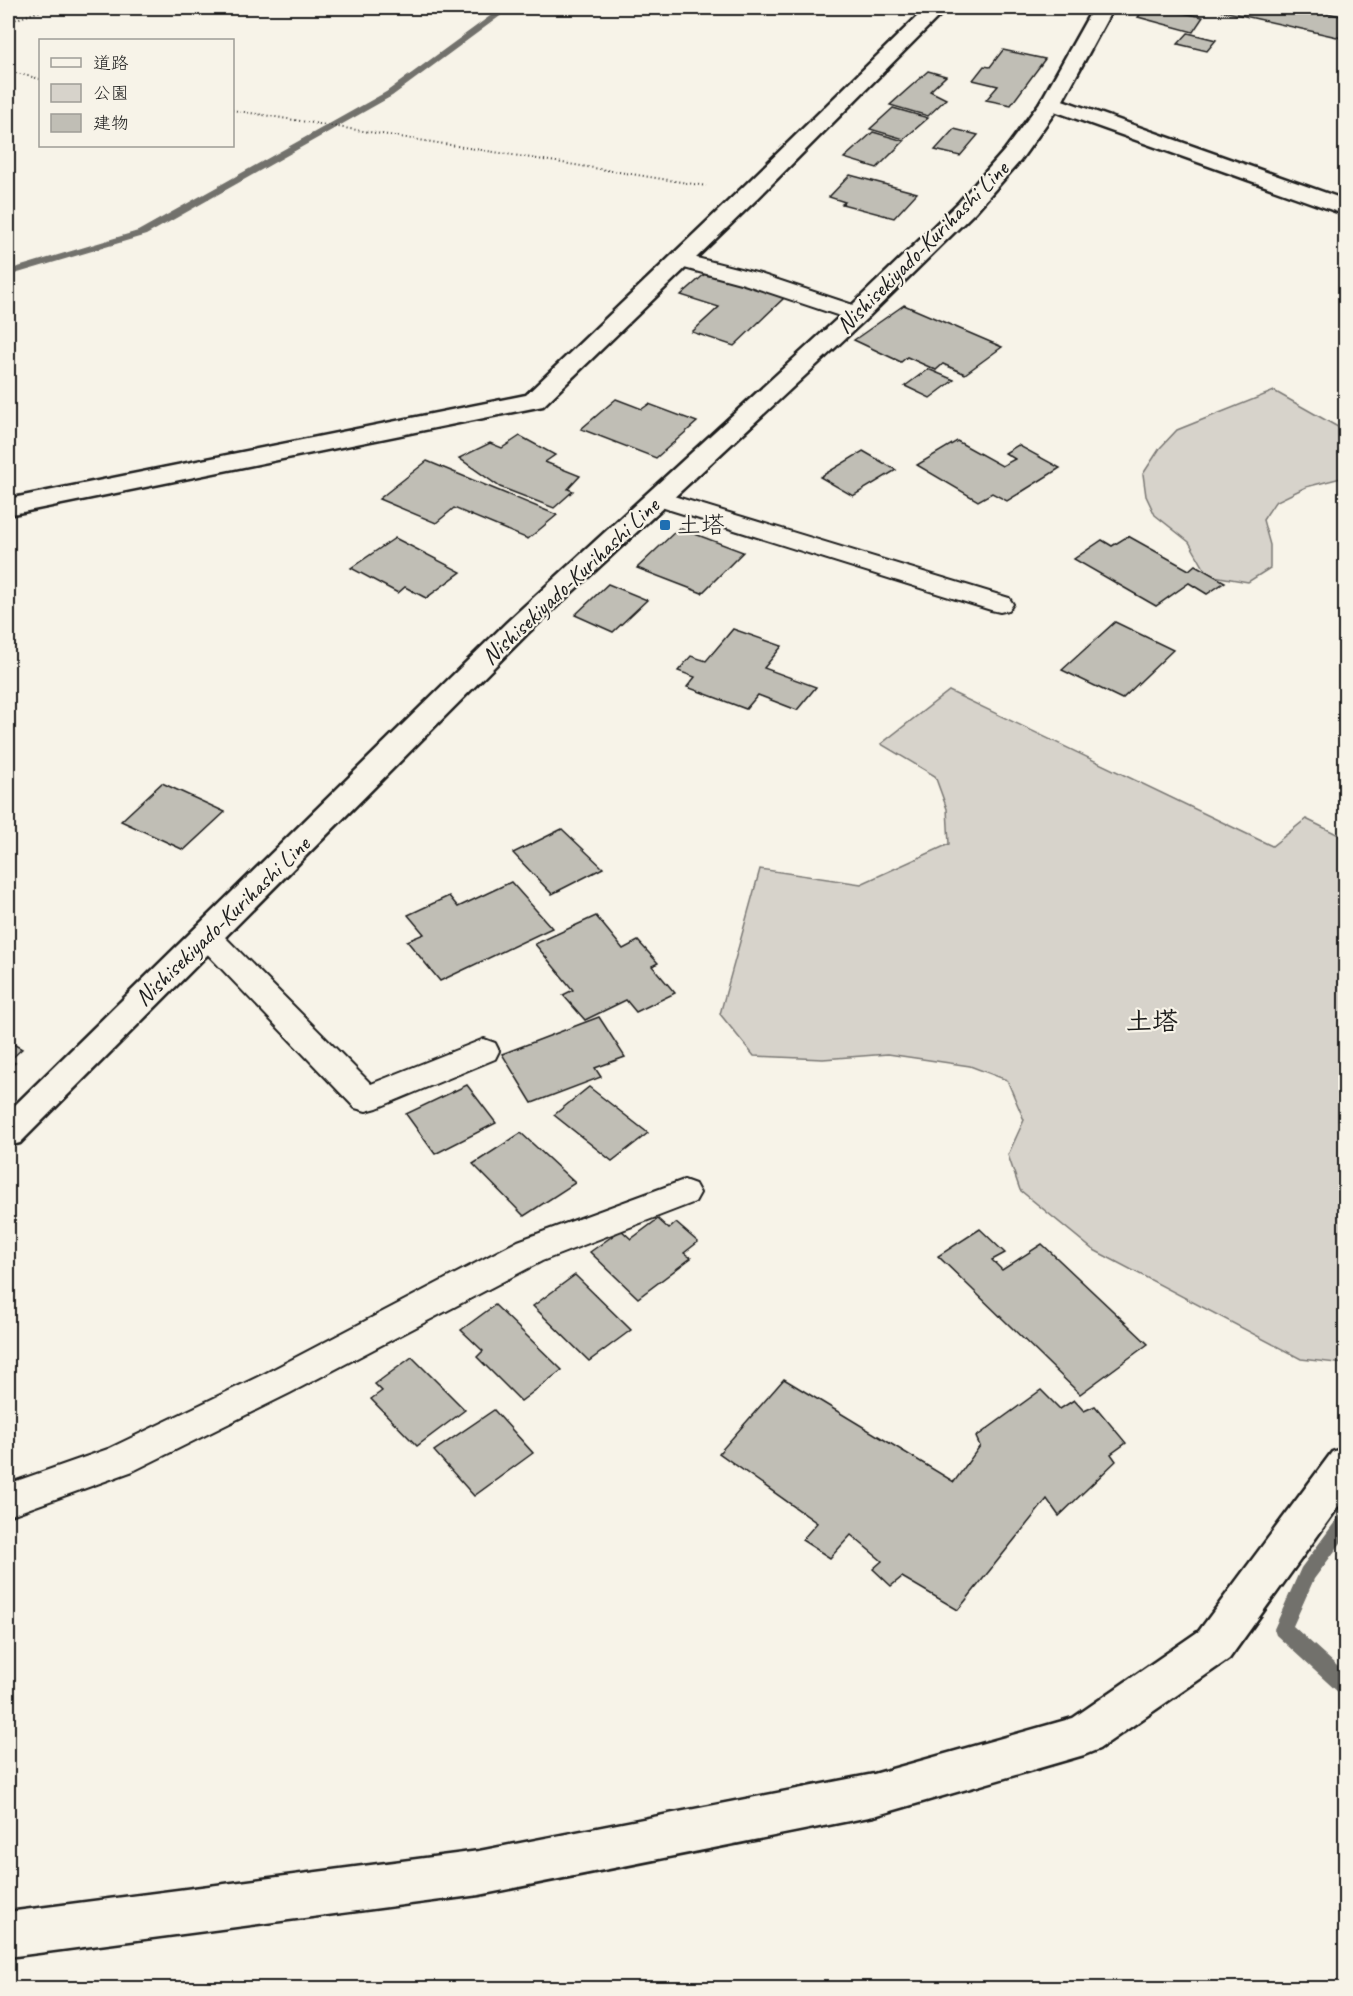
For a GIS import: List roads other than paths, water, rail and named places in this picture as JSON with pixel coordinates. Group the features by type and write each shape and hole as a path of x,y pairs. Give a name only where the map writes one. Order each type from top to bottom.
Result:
{"street":[{"path":"8,507 534,401 750,193 937,8"},
{"name":"Nishisekiyado-Kurihashi Line","path":"8,1133 517,628 857,314 967,207 1012,156 1051,102 1103,8"},
{"path":"1051,102 1346,208"},
{"path":"8,1935 479,1873 874,1795 1084,1735 1214,1645 1346,1464"}],"lane":[{"path":"681,260 752,279 857,314"},
{"path":"657,498 1000,603"},
{"path":"206,935 366,1099 484,1051"},
{"path":"8,1500 120,1460 278,1383 531,1251 684,1193"}],"waterway":[{"path":"8,273 142,233 389,94 506,8"},
{"path":"1346,1521 1307,1574 1283,1629 1346,1687"}],"place":[{"name":"土塔","path":"665,525"}],"district":[{"name":"土塔","path":"1152,1021"}]}
